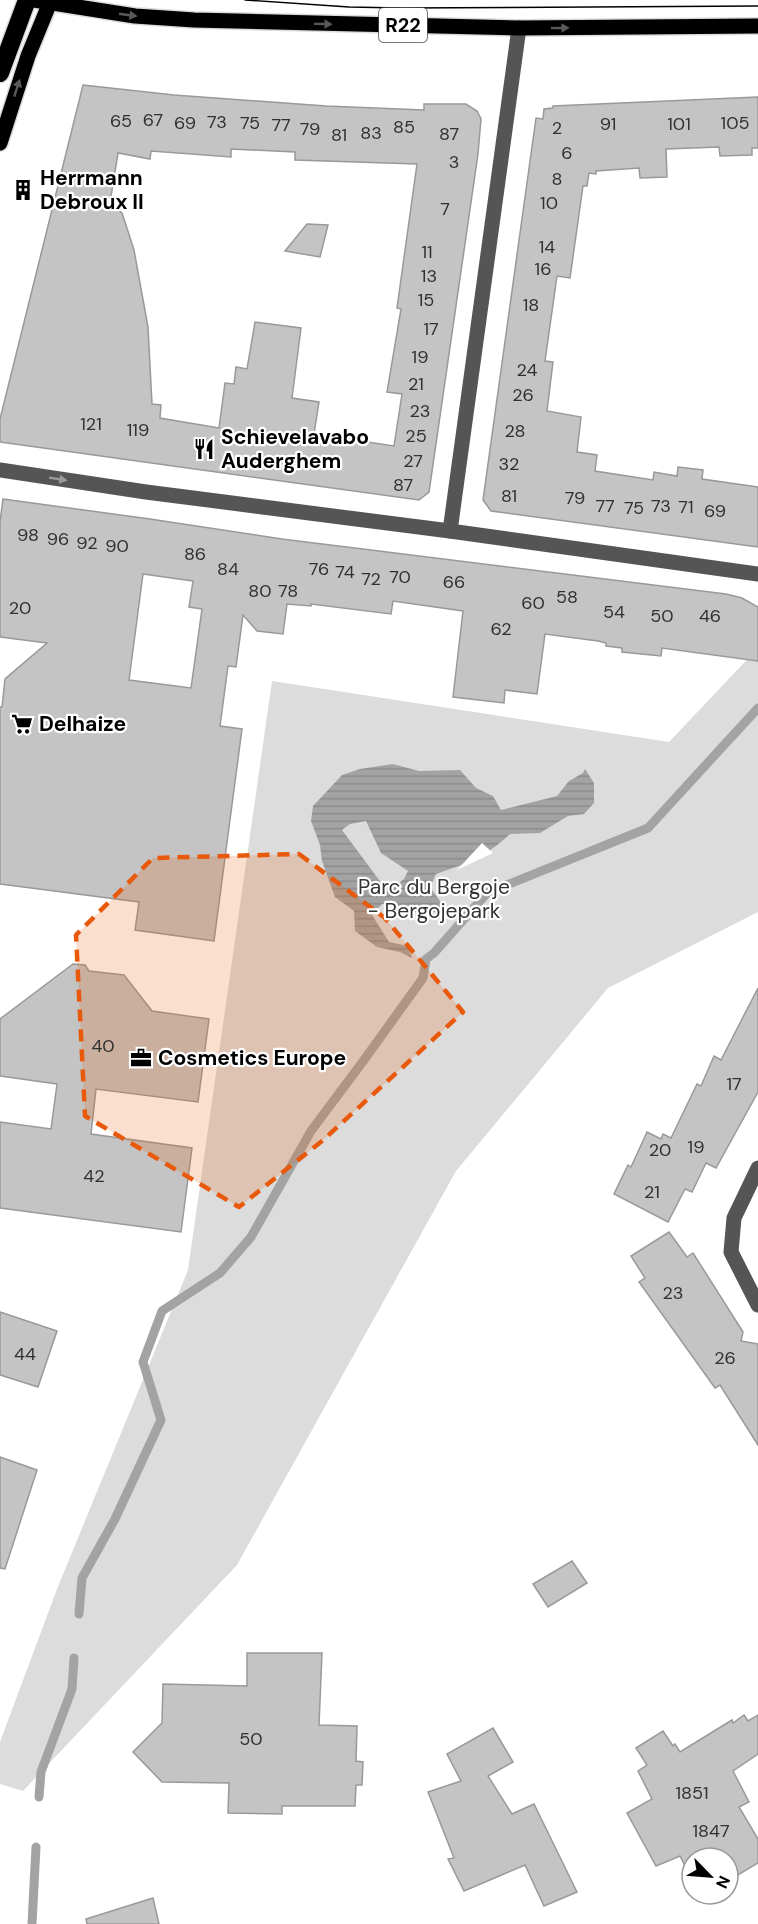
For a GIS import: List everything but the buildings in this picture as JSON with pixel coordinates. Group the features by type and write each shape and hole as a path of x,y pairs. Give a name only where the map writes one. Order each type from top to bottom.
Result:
{"highway":[{"path":"0,73 27,0"}],"main road":[{"name":"R22","path":"34,0 135,16 194,21 519,28 758,26"},
{"path":"0,143 28,56 50,1"}],"street":[{"path":"450,531 519,28"},
{"path":"0,470 146,492 758,574"},
{"path":"758,1168 734,1218 731,1252 758,1305"}],"highlighted area":[{"path":"299,854 385,918 463,1012 322,1141 239,1207 85,1116 76,935 153,858"}],"green space":[{"name":"Parc du Bergoje - Bergojepark","path":"758,648 758,912 608,988 456,1171 237,1565 23,1791 0,1784 0,1742 57,1589 188,1270 272,681 669,742"}],"shaded area":[{"path":"393,764 419,771 460,770 476,788 493,796 501,810 557,796 569,781 583,773 585,769 594,783 594,803 584,814 568,816 540,833 510,834 475,859 436,874 430,887 445,908 421,917 411,907 382,904 372,915 389,942 408,946 412,958 400,952 377,947 355,931 354,911 335,897 322,861 320,845 311,821 313,806 342,775 360,769","holes":["366,821 381,853 408,871 404,879 396,885 382,884 342,830 350,824"]}],"pier":[{"path":"482,843 493,853 457,870"}],"waterway":[{"path":"79,1614 82,1578 115,1519 161,1420 143,1362 162,1311 220,1273 251,1237 311,1131 423,978 426,959 434,953 487,893 648,828 758,708"},
{"path":"39,1797 41,1772 72,1689 74,1658"},
{"path":"32,1924 36,1847"}],"tram line":[{"path":"245,0 401,8 758,6"}],"place":[{"name":"Herrmann Debroux II","path":"23,190"},
{"name":"Schievelavabo Auderghem","path":"204,449"},
{"name":"Delhaize","path":"22,724"},
{"name":"Cosmetics Europe","path":"141,1058"}]}
